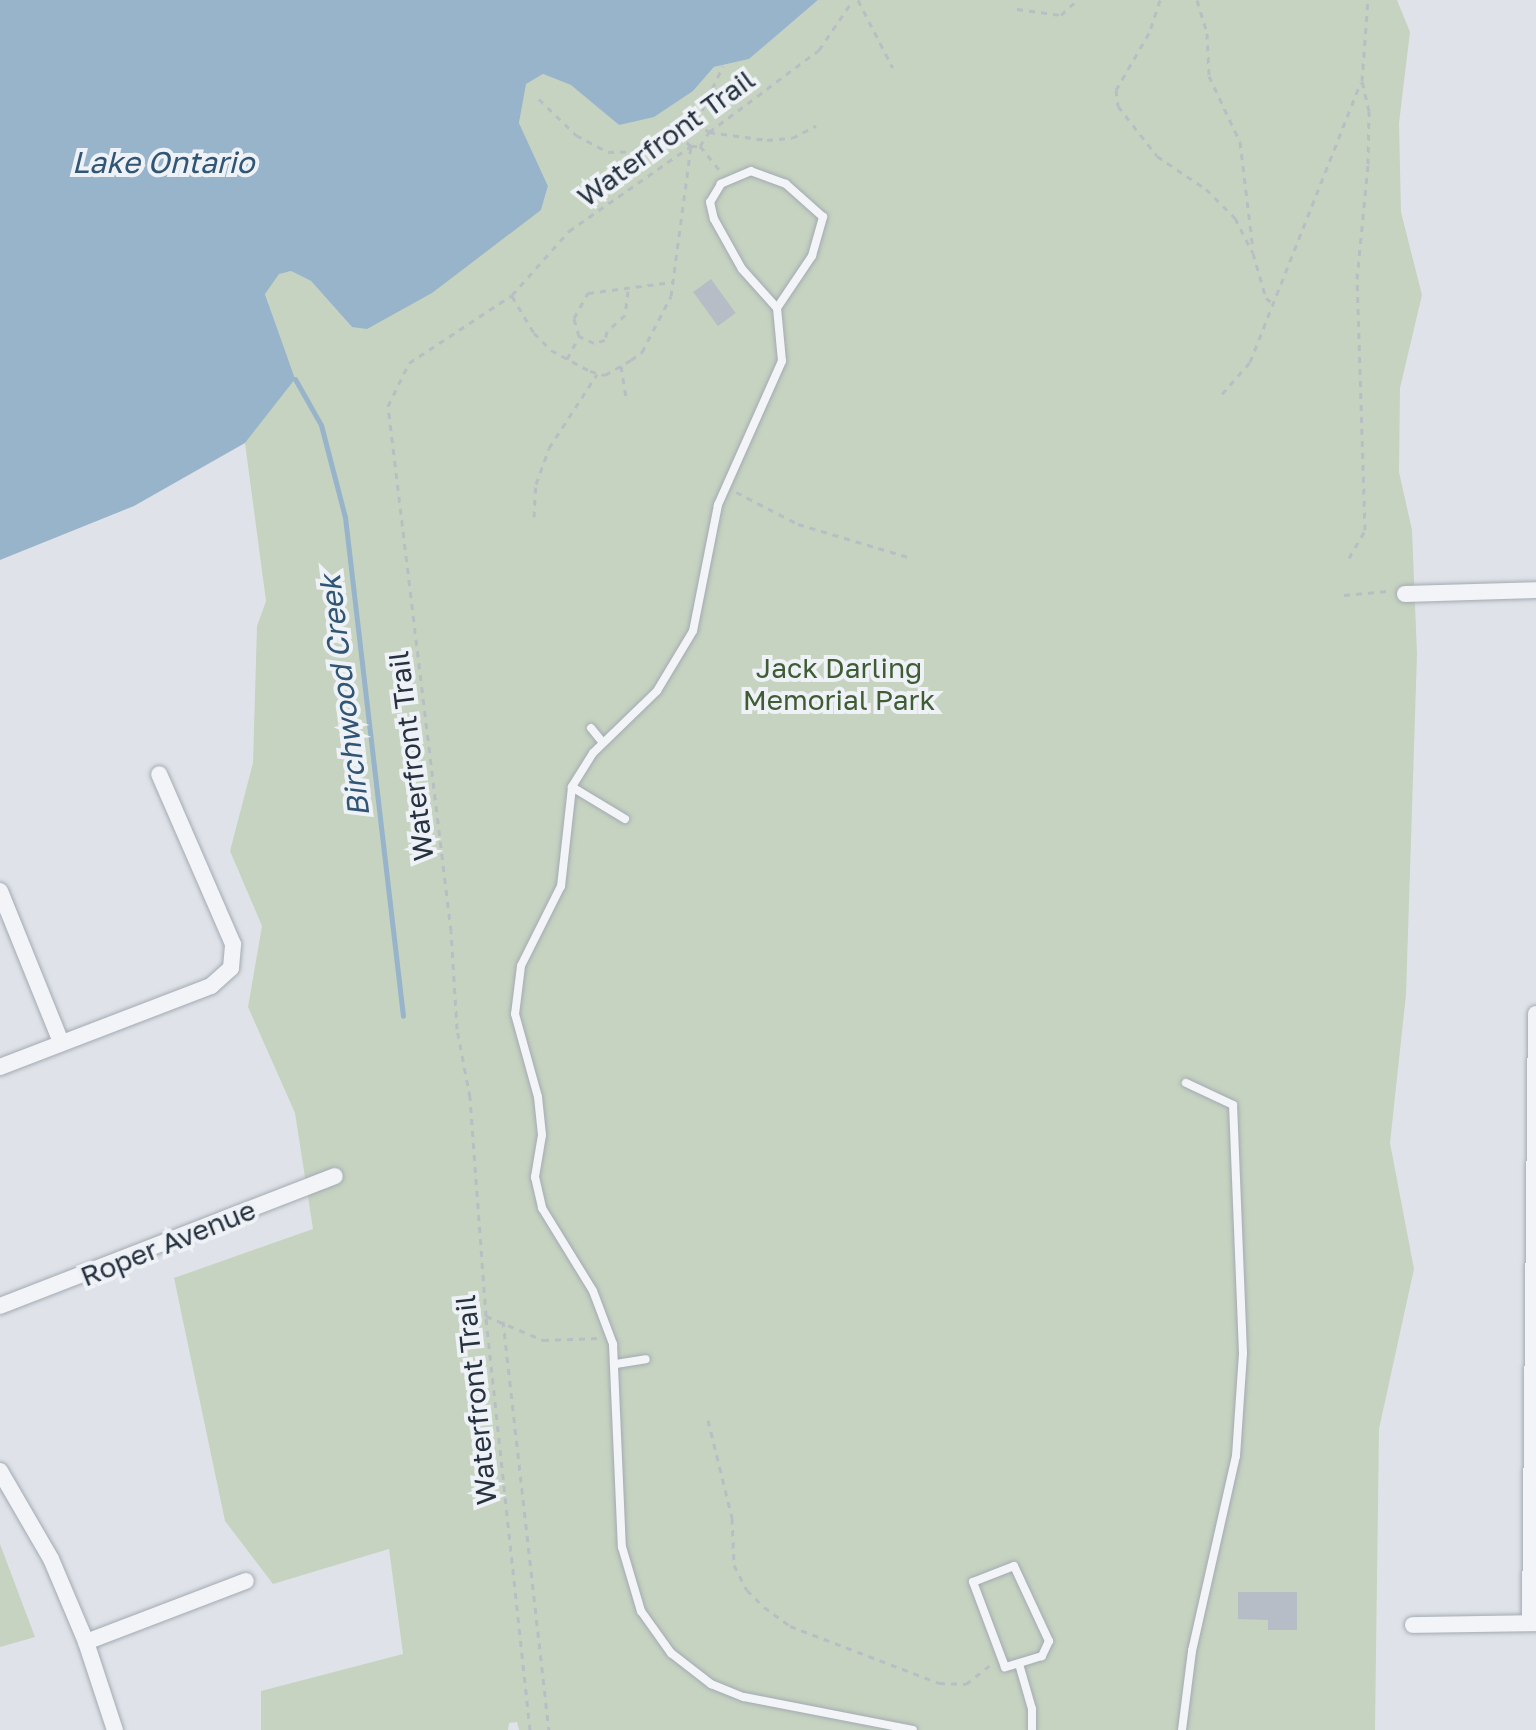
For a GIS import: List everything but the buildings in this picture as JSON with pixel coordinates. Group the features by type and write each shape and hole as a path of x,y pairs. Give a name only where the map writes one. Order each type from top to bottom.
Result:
{"street":[{"path":"1405,594 1536,590"},
{"path":"0,1067 211,986 231,968 233,944 159,774"},
{"path":"0,891 61,1042"},
{"path":"1413,1625 1533,1623 1536,1014"},
{"name":"Roper Avenue","path":"0,1306 335,1176"},
{"path":"0,1471 51,1559 86,1642 115,1730"},
{"path":"86,1642 246,1581"}],"lane":[{"path":"777,308 812,256 823,217 786,184 763,172 727,180 710,202 714,219 753,285 777,308 784,345 780,369 725,488 693,631 657,691 603,743 572,787 561,886 521,966 515,1014 538,1097 542,1135 535,1177 542,1208 593,1291 611,1335 616,1364 624,1559 641,1611 671,1653 690,1672 744,1697 913,1730"},
{"path":"591,728 603,743"},
{"path":"572,787 625,819"},
{"path":"1182,1730 1192,1651 1236,1456 1243,1353 1233,1105 1186,1083"},
{"path":"616,1364 646,1359"},
{"path":"1014,1566 1049,1641 1042,1656 1019,1664 1005,1667 973,1582 1014,1566"},
{"path":"1019,1664 1032,1709 1032,1730"}],"path":[{"path":"855,0 893,68"},
{"name":"Waterfront Trail","path":"530,1730 486,1316 470,1097 457,1029 451,931 388,406 409,363 512,295 569,231 691,146 700,146 709,132 819,50 855,0"},
{"path":"1017,9 1061,15 1077,0"},
{"path":"1160,0 1149,33 1116,90 1118,106 1157,156 1206,189 1235,218 1253,253"},
{"path":"1197,0 1207,33 1209,76 1240,142 1253,253 1266,298 1275,305"},
{"path":"1222,394 1250,362 1362,81 1368,0"},
{"path":"683,139 685,126 697,121 723,66"},
{"path":"1349,558 1365,530 1356,344 1369,111 1362,81"},
{"path":"539,99 576,135 608,152 651,151 683,139"},
{"path":"697,121 709,132 767,140 792,138 816,126"},
{"path":"534,517 536,484 549,448 597,373 621,366 642,352 672,282 691,146 683,139"},
{"path":"700,146 727,180"},
{"path":"567,359 579,336 574,318 581,300 597,289 628,291 643,284 672,282"},
{"path":"579,336 594,343 605,340 607,331 625,315 628,291"},
{"path":"512,295 534,333 567,359 597,373"},
{"path":"621,366 626,398"},
{"path":"725,488 798,524 908,557"},
{"path":"1344,595 1405,594"},
{"path":"486,1316 543,1340 566,1343 611,1335"},
{"path":"503,1321 549,1730"},
{"path":"708,1420 732,1518 734,1565 747,1590 764,1607 790,1626 939,1683 966,1684 1001,1658"}],"green space":[{"name":"Jack Darling Memorial Park","path":"818,0 1397,0 1410,32 1399,123 1401,212 1422,295 1400,388 1399,472 1412,530 1417,654 1406,995 1390,1143 1414,1269 1379,1429 1375,1730 519,1730 517,1722 509,1723 508,1730 261,1730 261,1691 403,1654 389,1549 273,1584 225,1521 174,1278 313,1229 295,1113 248,1007 262,926 230,851 253,763 257,626 266,601 245,443 294,379 265,293 279,273 291,271 311,281 352,327 541,210 548,186 519,123 525,84 543,74 572,85 619,125 693,91 714,67 749,59"},
{"path":"0,1544 35,1637 0,1647"}],"water":[{"name":"Lake Ontario","path":"0,0 818,0 749,59 714,67 693,91 654,117 619,125 571,85 543,74 526,84 519,123 548,186 541,210 432,293 367,329 352,327 311,281 291,271 279,274 265,294 295,379 245,443 134,506 0,560"}],"waterway":[{"name":"Birchwood Creek","path":"295,379 321,425 345,517 403,1016"}]}
